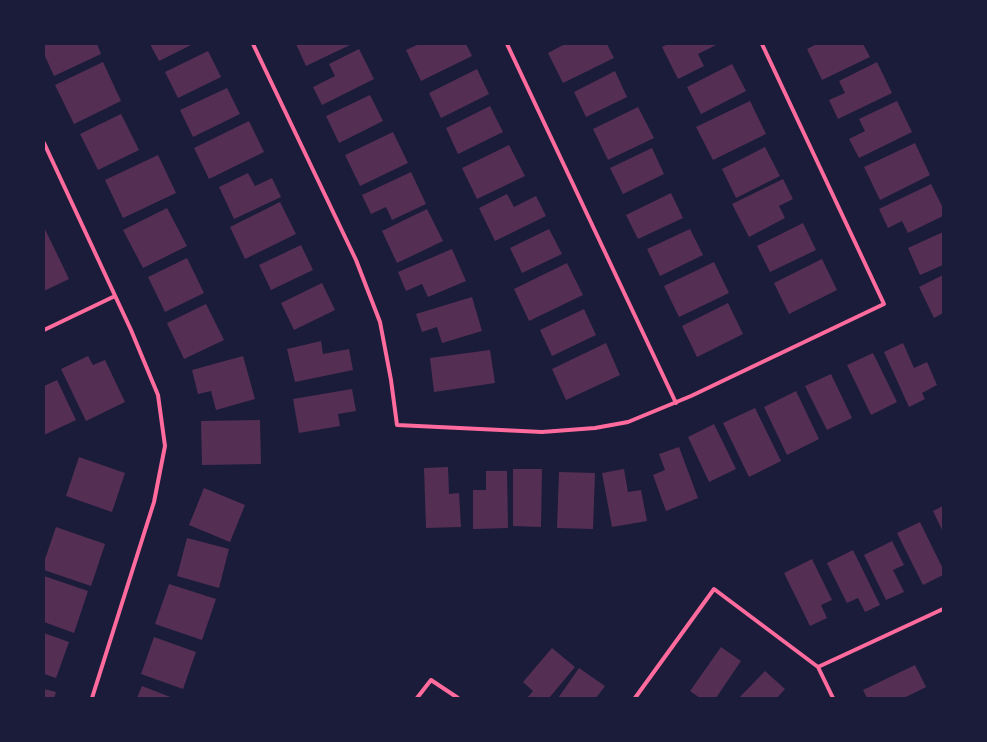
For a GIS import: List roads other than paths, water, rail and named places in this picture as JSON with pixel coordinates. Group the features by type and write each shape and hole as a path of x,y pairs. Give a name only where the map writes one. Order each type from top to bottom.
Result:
{"street":[{"path":"253,44 356,260 380,322 391,380 397,425 542,432 595,428 628,422 676,403 884,304 762,44"},
{"path":"507,44 676,403"},
{"path":"44,143 131,330 158,395 165,446 154,502 92,698"},
{"path":"44,330 115,296"},
{"path":"635,698 714,589 818,667 833,698"},
{"path":"818,667 943,608"},
{"path":"417,698 431,680 458,698"}]}
